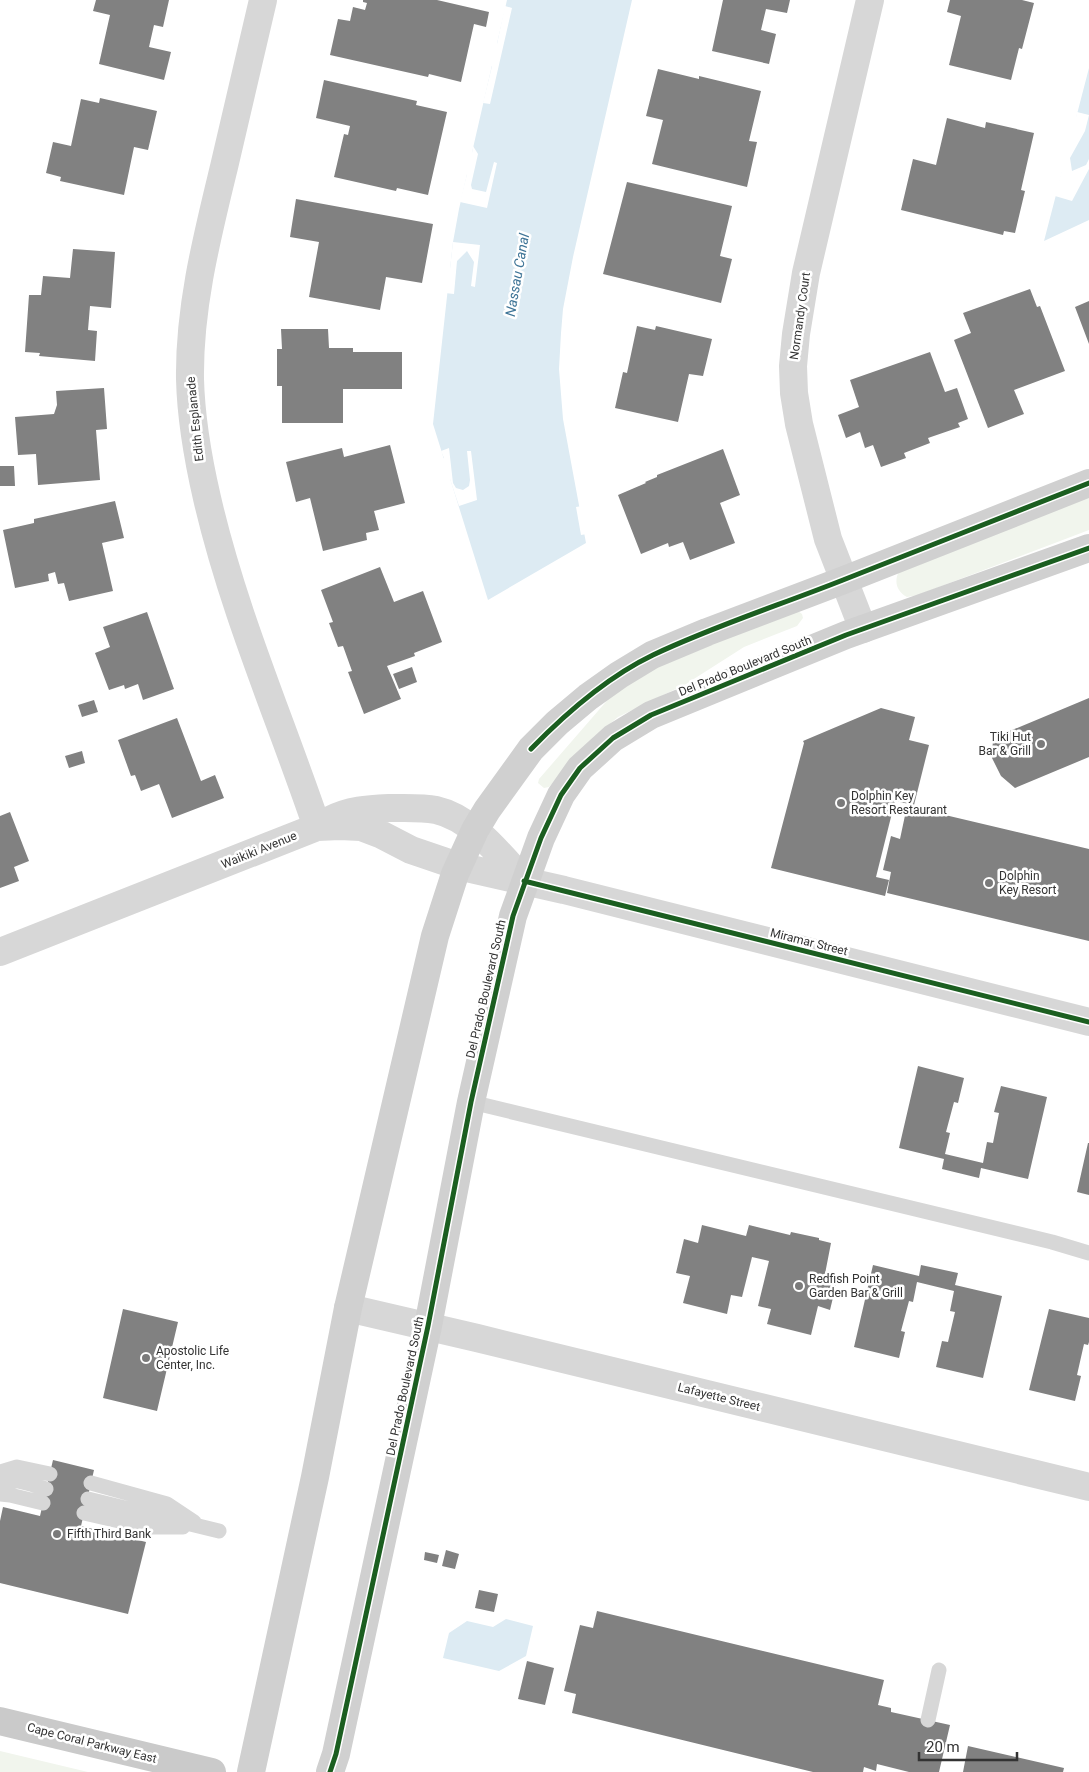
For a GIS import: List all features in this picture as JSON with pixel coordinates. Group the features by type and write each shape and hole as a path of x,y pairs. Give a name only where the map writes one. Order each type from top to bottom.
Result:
{"main road":[{"name":"Cape Coral Parkway East","path":"0,1721 212,1772"}],"street":[{"name":"Edith Esplanade","path":"263,0 203,254 191,342 190,380 192,413 199,461 215,532 239,614 318,827"},
{"name":"Normandy Court","path":"863,629 828,539 811,476 794,393 793,366 806,273 870,0"},
{"path":"251,1772 313,1486 348,1308 435,936 458,866 487,810 531,749 557,723 588,697 652,655 1089,482"},
{"name":"Del Prado Boulevard South","path":"330,1772 336,1754 428,1326 471,1102 513,916 524,881 561,795 580,768 613,738 651,715 863,629 1089,548"},
{"path":"318,827 342,813 368,809 408,808 436,810 461,821 475,830 524,881"},
{"name":"Waikiki Avenue","path":"0,952 318,827 340,826 361,828 382,835 411,850 458,866 524,881"},
{"name":"Miramar Street","path":"524,881 1089,1022"},
{"name":"Lafayette Street","path":"348,1308 1089,1487"}],"lane":[{"path":"471,1102 1052,1242 1089,1253"},
{"path":"0,1472 17,1467 46,1489"},
{"path":"0,1482 7,1480 15,1481 46,1489"},
{"path":"91,1483 167,1504 180,1511 200,1527"},
{"path":"0,1494 10,1495 46,1489"},
{"path":"86,1506 220,1531"},
{"path":"928,1720 940,1670"}],"shaded area":[{"path":"1089,495 1089,530 918,595 907,597 898,588 896,581 900,569"},
{"path":"798,611 802,614 803,618 797,626 744,647 686,684 618,717 594,737 549,787 544,788 538,783 539,779 611,696 671,658"},
{"path":"0,1751 88,1772 0,1772"}],"water":[{"name":"Nassau Canal","path":"507,0 632,0 573,257 563,309 559,369 563,419 586,543 488,600 433,424 453,242"},
{"path":"1089,68 1089,220 1044,241"},
{"path":"506,1619 533,1626 526,1656 499,1671 443,1658 449,1633 467,1621 493,1627"}],"pier":[{"path":"505,6 512,8 490,104 483,103 492,66 489,66 494,44 497,44"},
{"path":"1077,112 1089,115 1085,131 1070,158 1072,171 1086,165 1089,159 1089,169 1072,201 1055,196 1062,170 1060,169"},
{"path":"473,146 478,154 471,185 472,189 486,192 494,162 497,163 487,208 460,202 467,174 464,173 469,153 472,153"},
{"path":"453,242 480,245 475,287 471,286 474,262 467,251 457,261 454,294 445,293"},
{"path":"449,448 453,483 456,488 463,490 469,486 467,451 471,451 477,500 459,506 450,479 447,479 442,459 444,458 441,451"},
{"path":"582,506 587,534 581,535 576,507"}],"building":[{"path":"96,0 169,0 163,27 154,25 149,47 171,52 164,80 99,64 110,15 93,11"},
{"path":"363,0 437,0 489,12 486,27 474,24 461,82 429,74 428,77 330,55 338,19 350,21 353,7 365,10 367,3 363,2"},
{"path":"723,0 790,0 787,13 766,9 761,30 776,34 769,64 712,51"},
{"path":"950,0 1022,0 1034,3 1022,49 1019,48 1011,80 949,65 961,16 947,12"},
{"path":"658,69 699,79 699,76 761,91 749,141 757,142 747,187 652,164 663,120 646,116"},
{"path":"324,80 417,101 416,105 447,112 428,195 397,188 396,191 334,177 344,134 348,135 350,126 316,118"},
{"path":"100,98 157,111 148,150 134,147 124,195 60,181 61,177 46,173 53,142 71,146 81,99 99,103"},
{"path":"947,118 985,128 986,122 1034,133 1021,190 1025,191 1015,233 1004,231 1003,235 901,210 913,159 936,165"},
{"path":"627,182 732,206 720,256 732,259 721,303 603,274"},
{"path":"296,199 433,224 422,283 386,277 380,310 309,297 319,242 290,237"},
{"path":"73,249 115,252 111,308 90,306 88,330 97,331 95,361 39,356 40,353 25,352 29,295 41,295 43,276 70,278"},
{"path":"1030,289 1037,307 1040,306 1065,371 1014,390 1024,414 988,428 954,340 971,333 963,313"},
{"path":"1089,301 1089,344 1075,307"},
{"path":"637,326 655,330 656,326 712,339 703,376 689,374 678,422 615,408 623,372 627,373"},
{"path":"281,329 328,329 329,348 353,348 353,352 402,352 402,389 343,389 343,423 282,423 282,386 277,386 277,349 282,349"},
{"path":"930,352 945,392 957,388 968,419 958,423 960,427 928,438 930,443 904,453 906,458 881,467 873,445 865,448 860,432 846,438 838,415 859,407 850,380"},
{"path":"104,388 107,429 96,430 100,480 38,485 36,454 18,455 15,417 54,414 57,405 56,391"},
{"path":"390,445 405,503 374,511 379,530 366,533 367,540 323,551 310,498 296,502 286,462 342,448 344,457"},
{"path":"723,449 740,495 720,503 735,543 690,560 683,542 669,547 668,543 641,554 618,495 646,483 657,477 657,475"},
{"path":"0,466 14,466 15,486 0,486"},
{"path":"115,501 124,538 102,543 113,591 69,601 64,583 58,584 55,572 48,574 49,581 15,588 3,530 34,523 34,519"},
{"path":"380,567 394,602 423,591 442,642 414,653 415,656 387,666 401,699 364,714 348,672 352,671 343,646 338,647 329,623 333,622 321,590"},
{"path":"147,612 174,689 143,700 138,684 125,689 124,685 109,690 95,653 110,647 103,627"},
{"path":"412,667 417,682 399,689 393,674"},
{"name":"Tiki Hut Bar & Grill","path":"1089,698 1089,757 1015,788 1001,776 992,758 993,738"},
{"path":"94,700 98,712 82,717 78,705"},
{"name":"Dolphin Key Resort Restaurant","path":"881,708 915,717 909,740 929,745 914,805 895,801 876,877 889,880 885,896 771,868 803,741"},
{"path":"177,718 201,781 215,775 224,798 172,818 159,784 141,791 135,775 131,776 118,740"},
{"path":"82,751 85,763 69,768 65,756"},
{"name":"Dolphin Key Resort","path":"907,806 1089,849 1089,941 887,893 891,872 883,870 891,836 900,839"},
{"path":"10,812 29,861 14,867 19,881 0,888 0,816"},
{"path":"918,1066 964,1078 958,1103 954,1102 946,1132 950,1133 945,1154 983,1163 987,1142 993,1143 999,1113 994,1112 1001,1086 1047,1097 1028,1179 981,1168 979,1178 942,1169 944,1159 899,1148"},
{"path":"1089,1143 1089,1195 1077,1192"},
{"name":"Redfish Point Garden Bar & Grill","path":"702,1225 746,1236 749,1225 790,1235 791,1232 819,1238 819,1240 831,1243 825,1274 838,1277 830,1310 818,1306 811,1335 767,1324 771,1309 758,1306 769,1261 752,1257 742,1297 731,1295 727,1314 683,1303 690,1276 676,1273 684,1239 698,1243"},
{"path":"873,1265 919,1276 921,1265 958,1273 955,1285 1002,1296 983,1378 936,1367 942,1341 948,1342 955,1312 950,1311 954,1291 917,1282 913,1302 909,1301 901,1331 905,1332 899,1358 854,1347"},
{"name":"Apostolic Life Center, Inc.","path":"123,1309 178,1322 157,1411 103,1398"},
{"path":"1049,1309 1089,1318 1089,1342 1088,1345 1084,1344 1077,1375 1081,1376 1075,1401 1029,1390"},
{"name":"Fifth Third Bank","path":"53,1460 94,1470 81,1526 146,1542 128,1614 0,1583 0,1521 3,1507 40,1516"},
{"path":"446,1550 459,1554 455,1569 442,1566"},
{"path":"425,1552 439,1555 437,1563 424,1560"},
{"path":"479,1590 498,1594 494,1612 475,1608"},
{"path":"597,1611 884,1680 878,1705 891,1708 891,1712 950,1725 939,1772 909,1772 877,1764 876,1771 864,1767 863,1772 813,1772 572,1713 576,1694 564,1691 580,1625 593,1628"},
{"path":"527,1661 554,1668 545,1705 518,1699"},
{"path":"968,1746 1064,1768 1063,1772 963,1772"}],"cycle path":[{"path":"531,749 588,696 636,664 676,644 1089,483"},
{"path":"330,1772 336,1754 428,1326 471,1102 513,916 541,838 561,795 580,768 613,738 651,715 846,635 1089,548"},
{"path":"524,881 1089,1022"}],"place":[{"name":"Tiki Hut Bar & Grill","path":"1041,744"},
{"name":"Dolphin Key Resort Restaurant","path":"841,803"},
{"name":"Dolphin Key Resort","path":"989,883"},
{"name":"Redfish Point Garden Bar & Grill","path":"799,1286"},
{"name":"Apostolic Life Center, Inc.","path":"146,1358"},
{"name":"Fifth Third Bank","path":"57,1534"}]}
